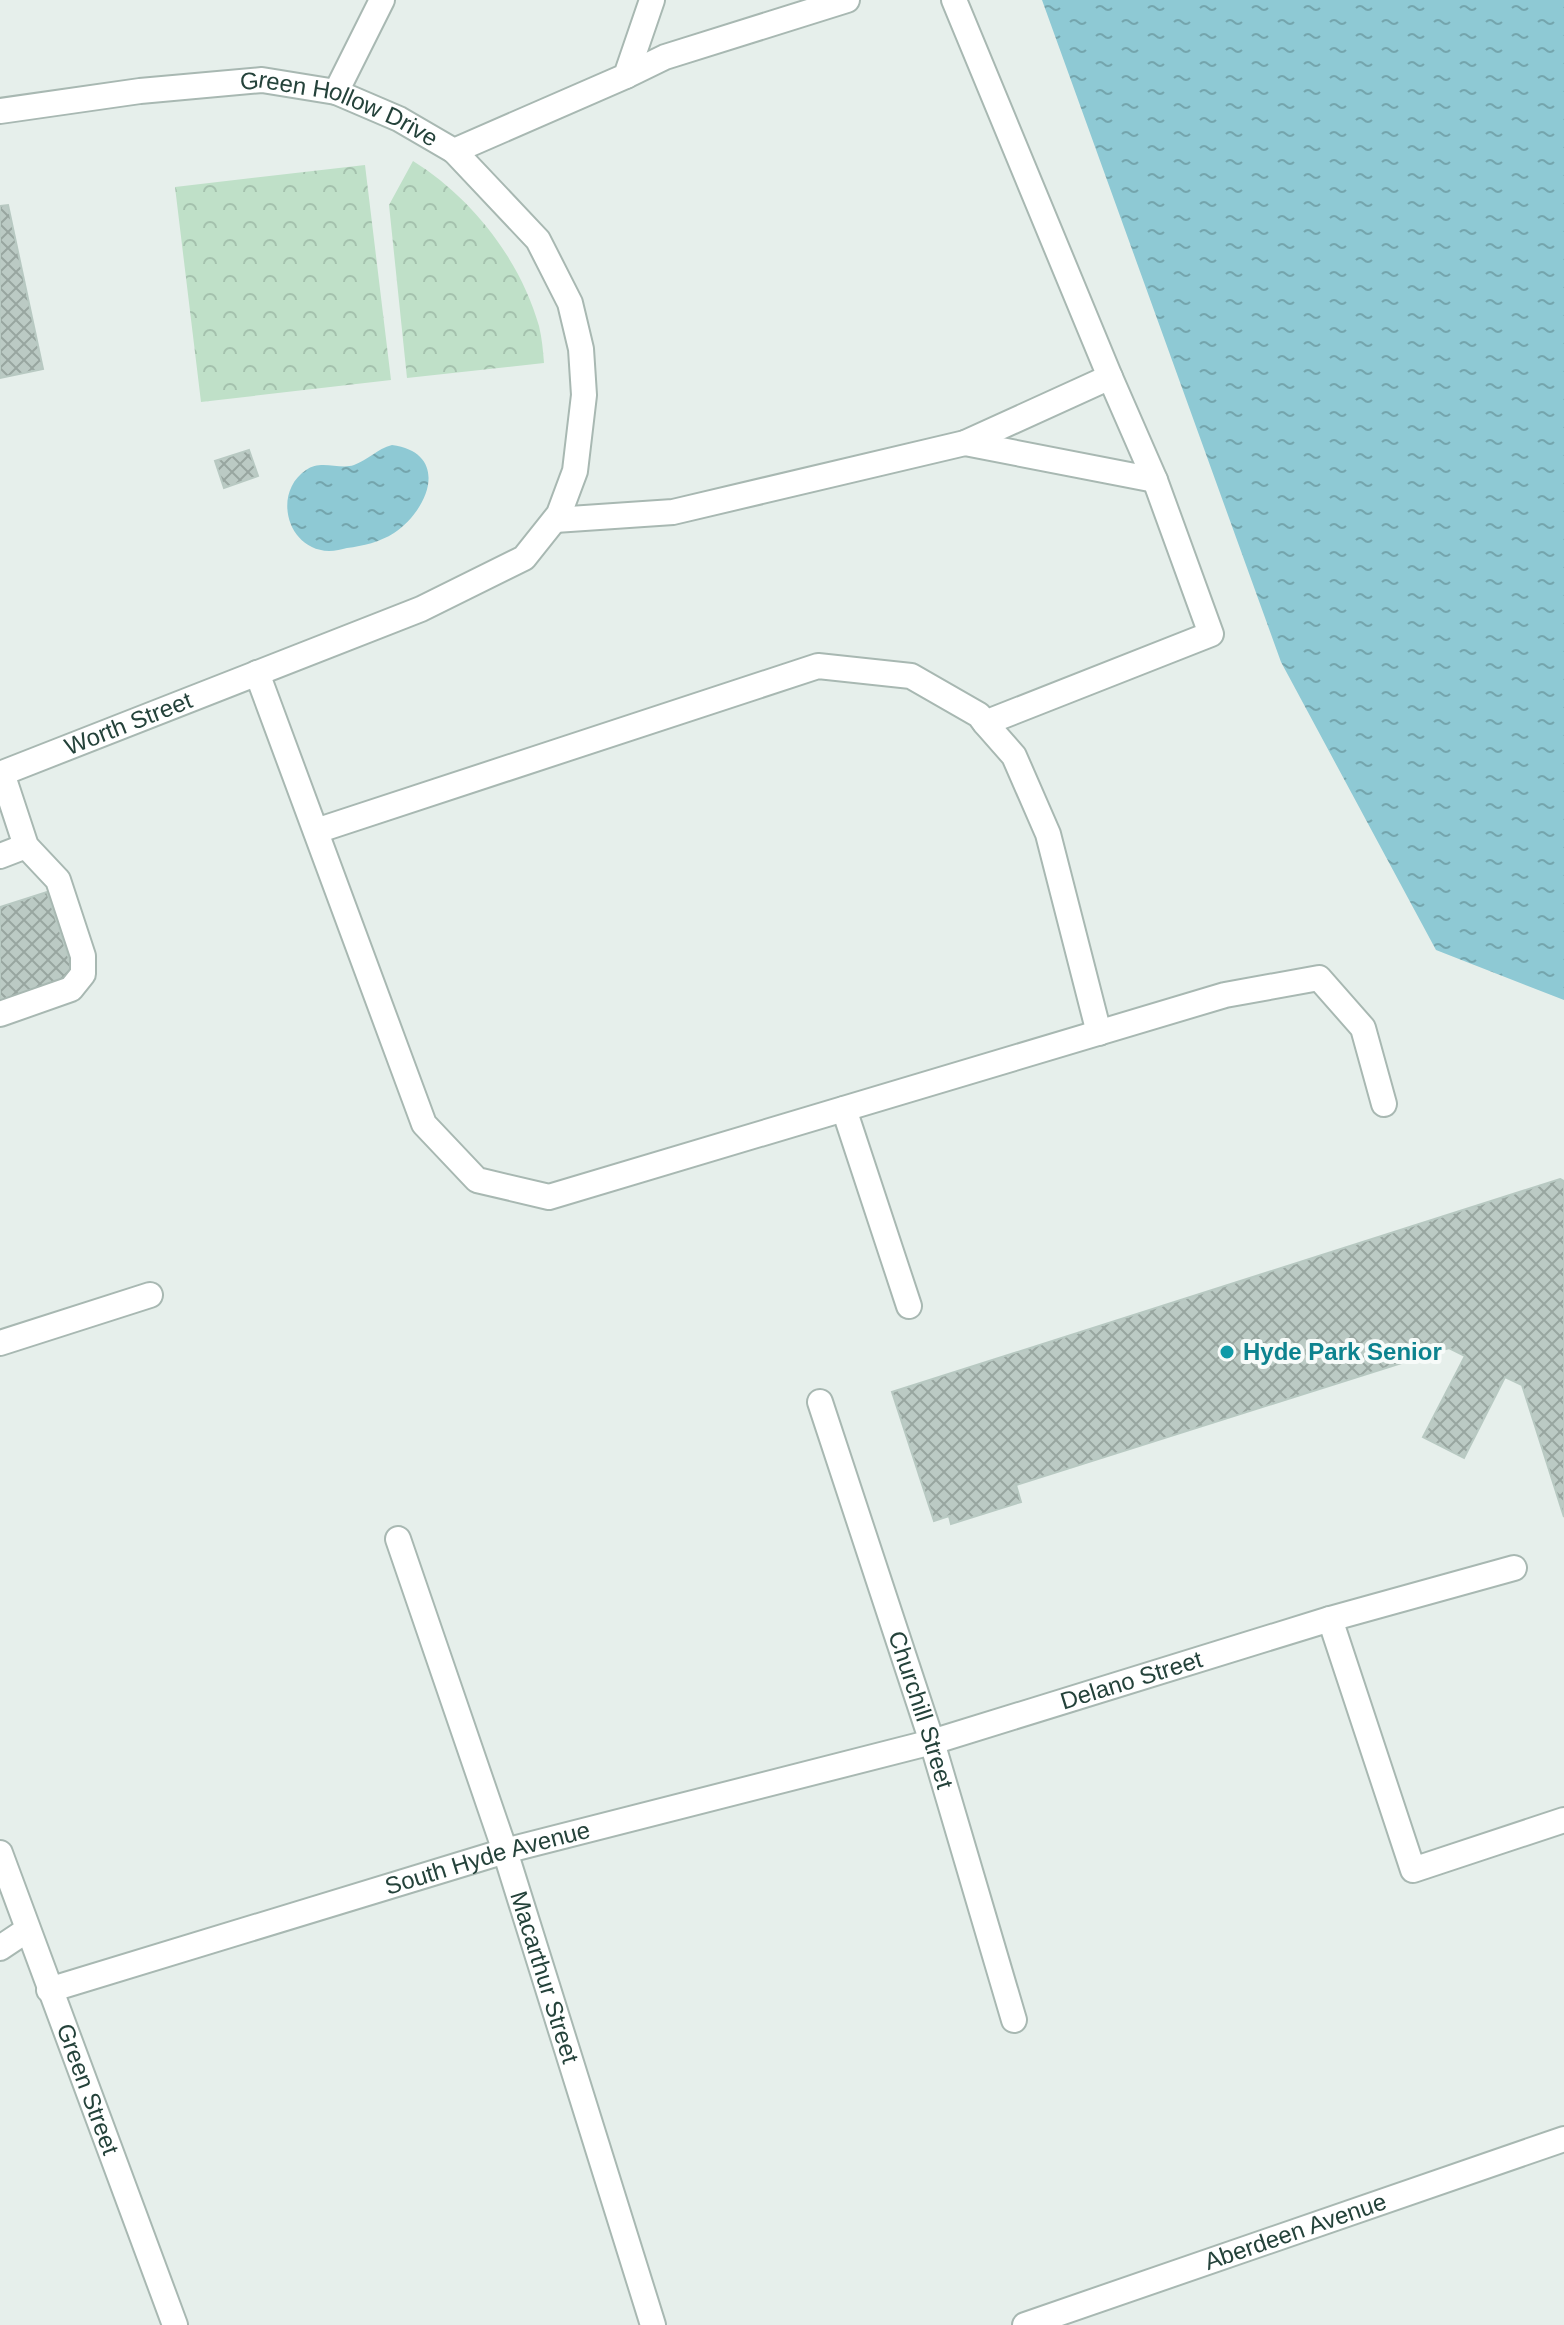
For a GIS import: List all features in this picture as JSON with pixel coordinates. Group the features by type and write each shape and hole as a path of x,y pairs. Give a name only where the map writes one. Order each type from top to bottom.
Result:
{"street":[{"path":"336,92 382,0"},
{"path":"626,76 652,0"},
{"name":"Green Hollow Drive","path":"0,111 140,91 262,80 336,92 399,119 454,151 665,57 847,0"},
{"path":"954,0 1155,480 1211,634 985,723"},
{"path":"454,151 538,240 570,303 581,349 584,395 575,471 559,514 524,558 421,609 257,673 424,1124 477,1180 549,1197 1225,995 1319,978 1363,1028 1384,1104"},
{"path":"555,520 673,512 965,443 1110,377"},
{"path":"965,443 1155,480"},
{"path":"316,831 818,666 911,676 979,715 1014,756 1048,834 1099,1033"},
{"name":"Worth Street","path":"1,774 257,673"},
{"path":"0,1014 71,989 83,974 83,956 58,880 26,846 1,774"},
{"path":"0,856 26,846"},
{"path":"844,1109 909,1306"},
{"path":"0,1343 150,1295"},
{"name":"Churchill Street","path":"820,1402 932,1742 1014,2020"},
{"name":"Macarthur Street","path":"398,1539 505,1851 653,2325"},
{"name":"Delano Street","path":"932,1742 1330,1619 1514,1568"},
{"path":"1330,1619 1413,1870 1564,1820"},
{"name":"South Hyde Avenue","path":"49,1990 505,1851 932,1742"},
{"name":"Green Street","path":"0,1853 175,2325"},
{"path":"0,1948 27,1930"},
{"name":"Aberdeen Avenue","path":"1025,2325 1564,2139"}],"green space":[{"path":"413,161 473,211 506,254 531,301 540,331 544,363 407,378 389,205"},
{"path":"365,165 391,380 201,402 175,187"}],"water":[{"path":"1042,0 1564,0 1564,1000 1436,950 1281,662"},
{"path":"392,445 410,450 422,459 428,470 424,497 407,523 394,533 365,545 329,551 303,541 294,531 287,505 289,492 296,480 312,467 354,465"}],"building":[{"path":"8,205 43,369 0,378 0,206"},
{"path":"249,450 258,476 224,488 215,461"},
{"path":"47,892 75,977 0,1002 0,907"},
{"name":"Hyde Park Senior","path":"1560,1179 1564,1181 1564,1517 1522,1385 1505,1377 1464,1458 1423,1437 1465,1356 1449,1348 1016,1485 1021,1502 951,1524 949,1516 934,1521 892,1392"}],"place":[{"name":"Hyde Park Senior","path":"1227,1352"}]}
